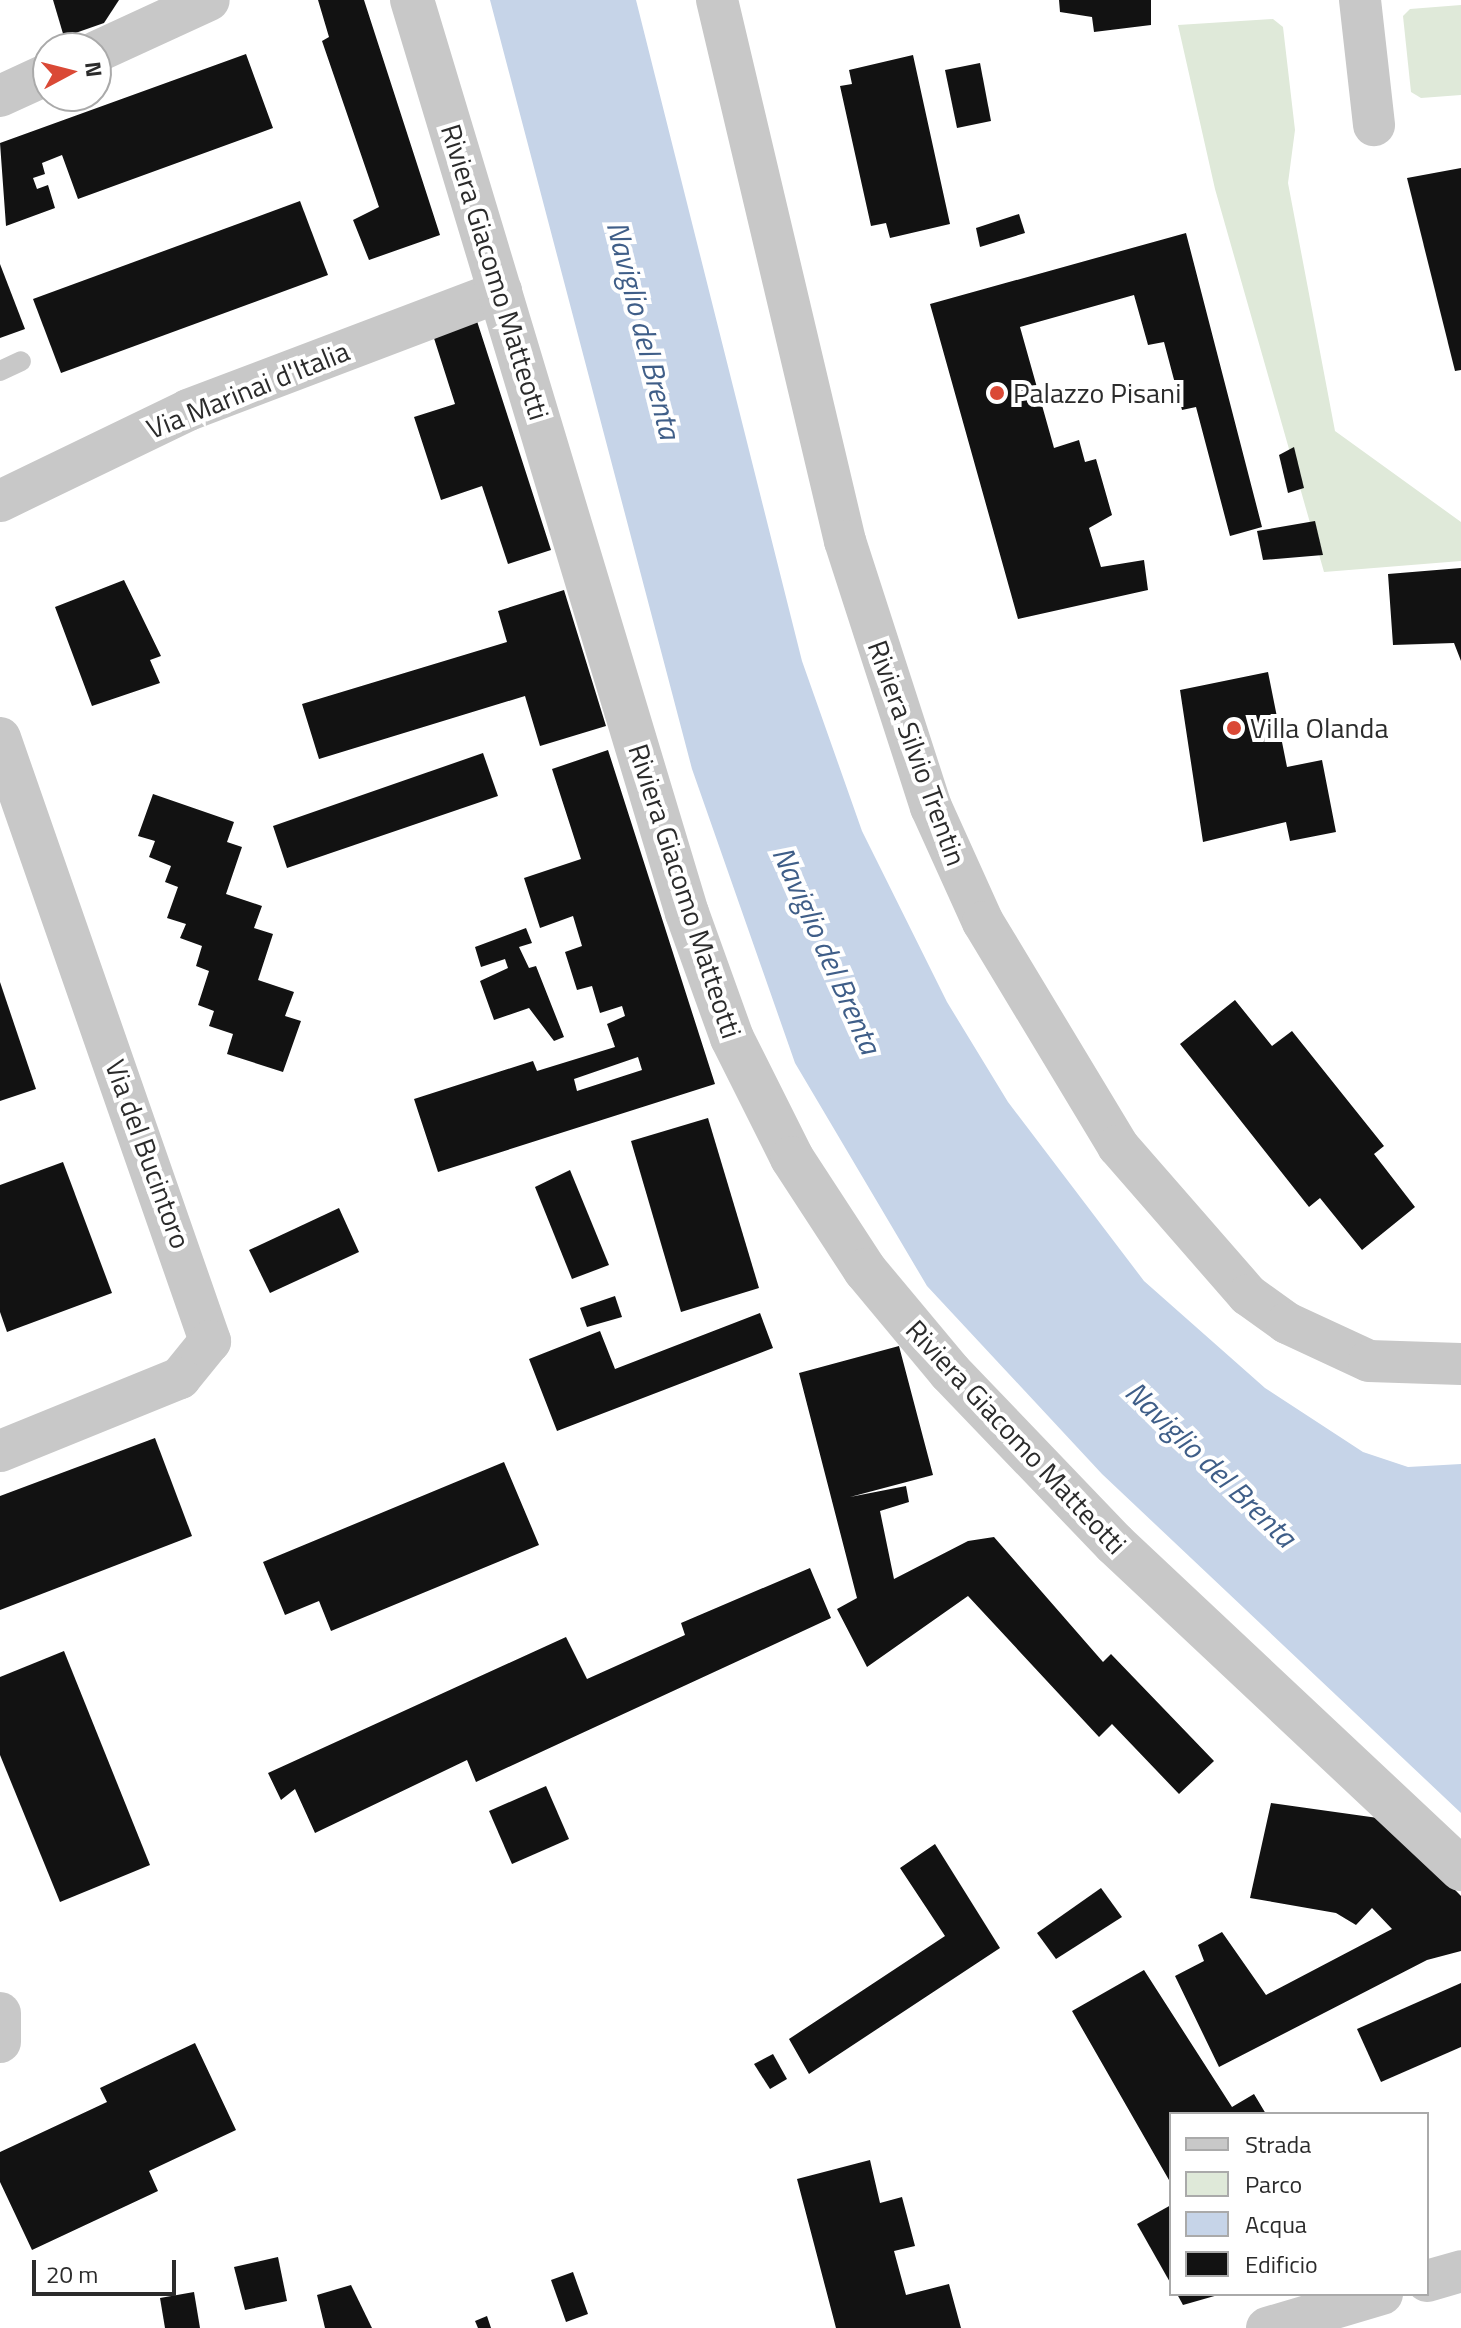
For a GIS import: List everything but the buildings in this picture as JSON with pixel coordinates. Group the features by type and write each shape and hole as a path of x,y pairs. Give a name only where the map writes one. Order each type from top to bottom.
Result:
{"street":[{"path":"112,45 209,0"},
{"name":"Riviera Giacomo Matteotti","path":"412,0 687,913 732,1038 792,1158 865,1270 950,1372 1115,1544 1461,1869"},
{"name":"Riviera Silvio Trentin","path":"717,0 845,541 931,807 983,922 1118,1146 1202,1249 1287,1323 1369,1361 1461,1364"},
{"path":"1360,0 1374,125"},
{"path":"0,96 32,81"},
{"name":"Via Marinai d'Italia","path":"0,501 188,410 501,291"},
{"name":"Via del Bucintoro","path":"0,738 210,1341 180,1378 0,1451"},
{"path":"0,2013 0,2042"},
{"path":"1429,2280 1461,2271"},
{"path":"1267,2328 1375,2296"}],"lane":[{"path":"0,371 21,361"}],"green space":[{"path":"1461,5 1461,95 1421,98 1411,92 1403,16 1410,9"},
{"path":"1273,19 1283,27 1295,130 1288,183 1335,431 1461,522 1461,561 1324,572 1215,189 1178,25"}],"water":[{"name":"Naviglio del Brenta","path":"490,0 636,0 802,661 862,831 947,1002 1008,1102 1144,1281 1265,1388 1363,1452 1408,1467 1461,1464 1461,1813 1102,1474 927,1286 795,1063 692,769"}],"place":[{"name":"Palazzo Pisani","path":"997,393"},
{"name":"Villa Olanda","path":"1234,728"}]}
